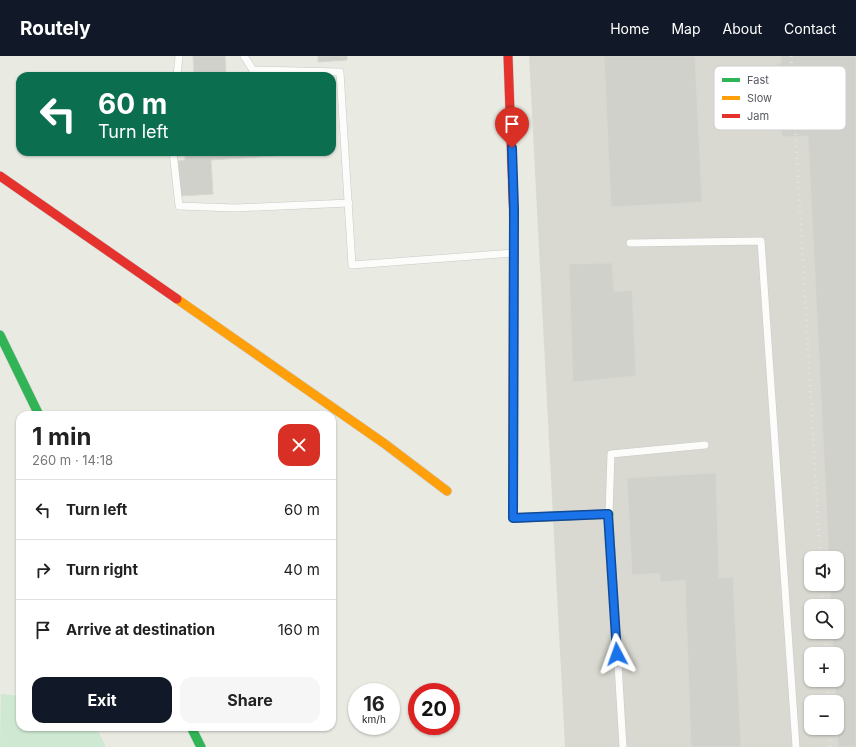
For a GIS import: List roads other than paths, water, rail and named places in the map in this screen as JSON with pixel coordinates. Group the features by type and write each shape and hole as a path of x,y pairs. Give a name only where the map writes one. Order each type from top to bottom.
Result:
{"street":[{"path":"508,56 514,209 513,518 608,514"},
{"path":"0,176 379,440 447,491"},
{"path":"0,335 37,411"},
{"path":"193,731 201,747"}],"lane":[{"path":"177,72 179,56"},
{"path":"244,56 253,70 340,72 352,265 514,253"},
{"path":"173,156 179,206 235,208 349,203"},
{"path":"630,243 761,241 796,747"},
{"path":"623,747 608,514 611,454 704,445"}],"railway":[{"path":"791,56 792,66"},
{"path":"795,130 820,551"},
{"path":"822,591 823,599"},
{"path":"825,639 826,647"},
{"path":"828,687 828,695"},
{"path":"830,735 831,747"}]}
